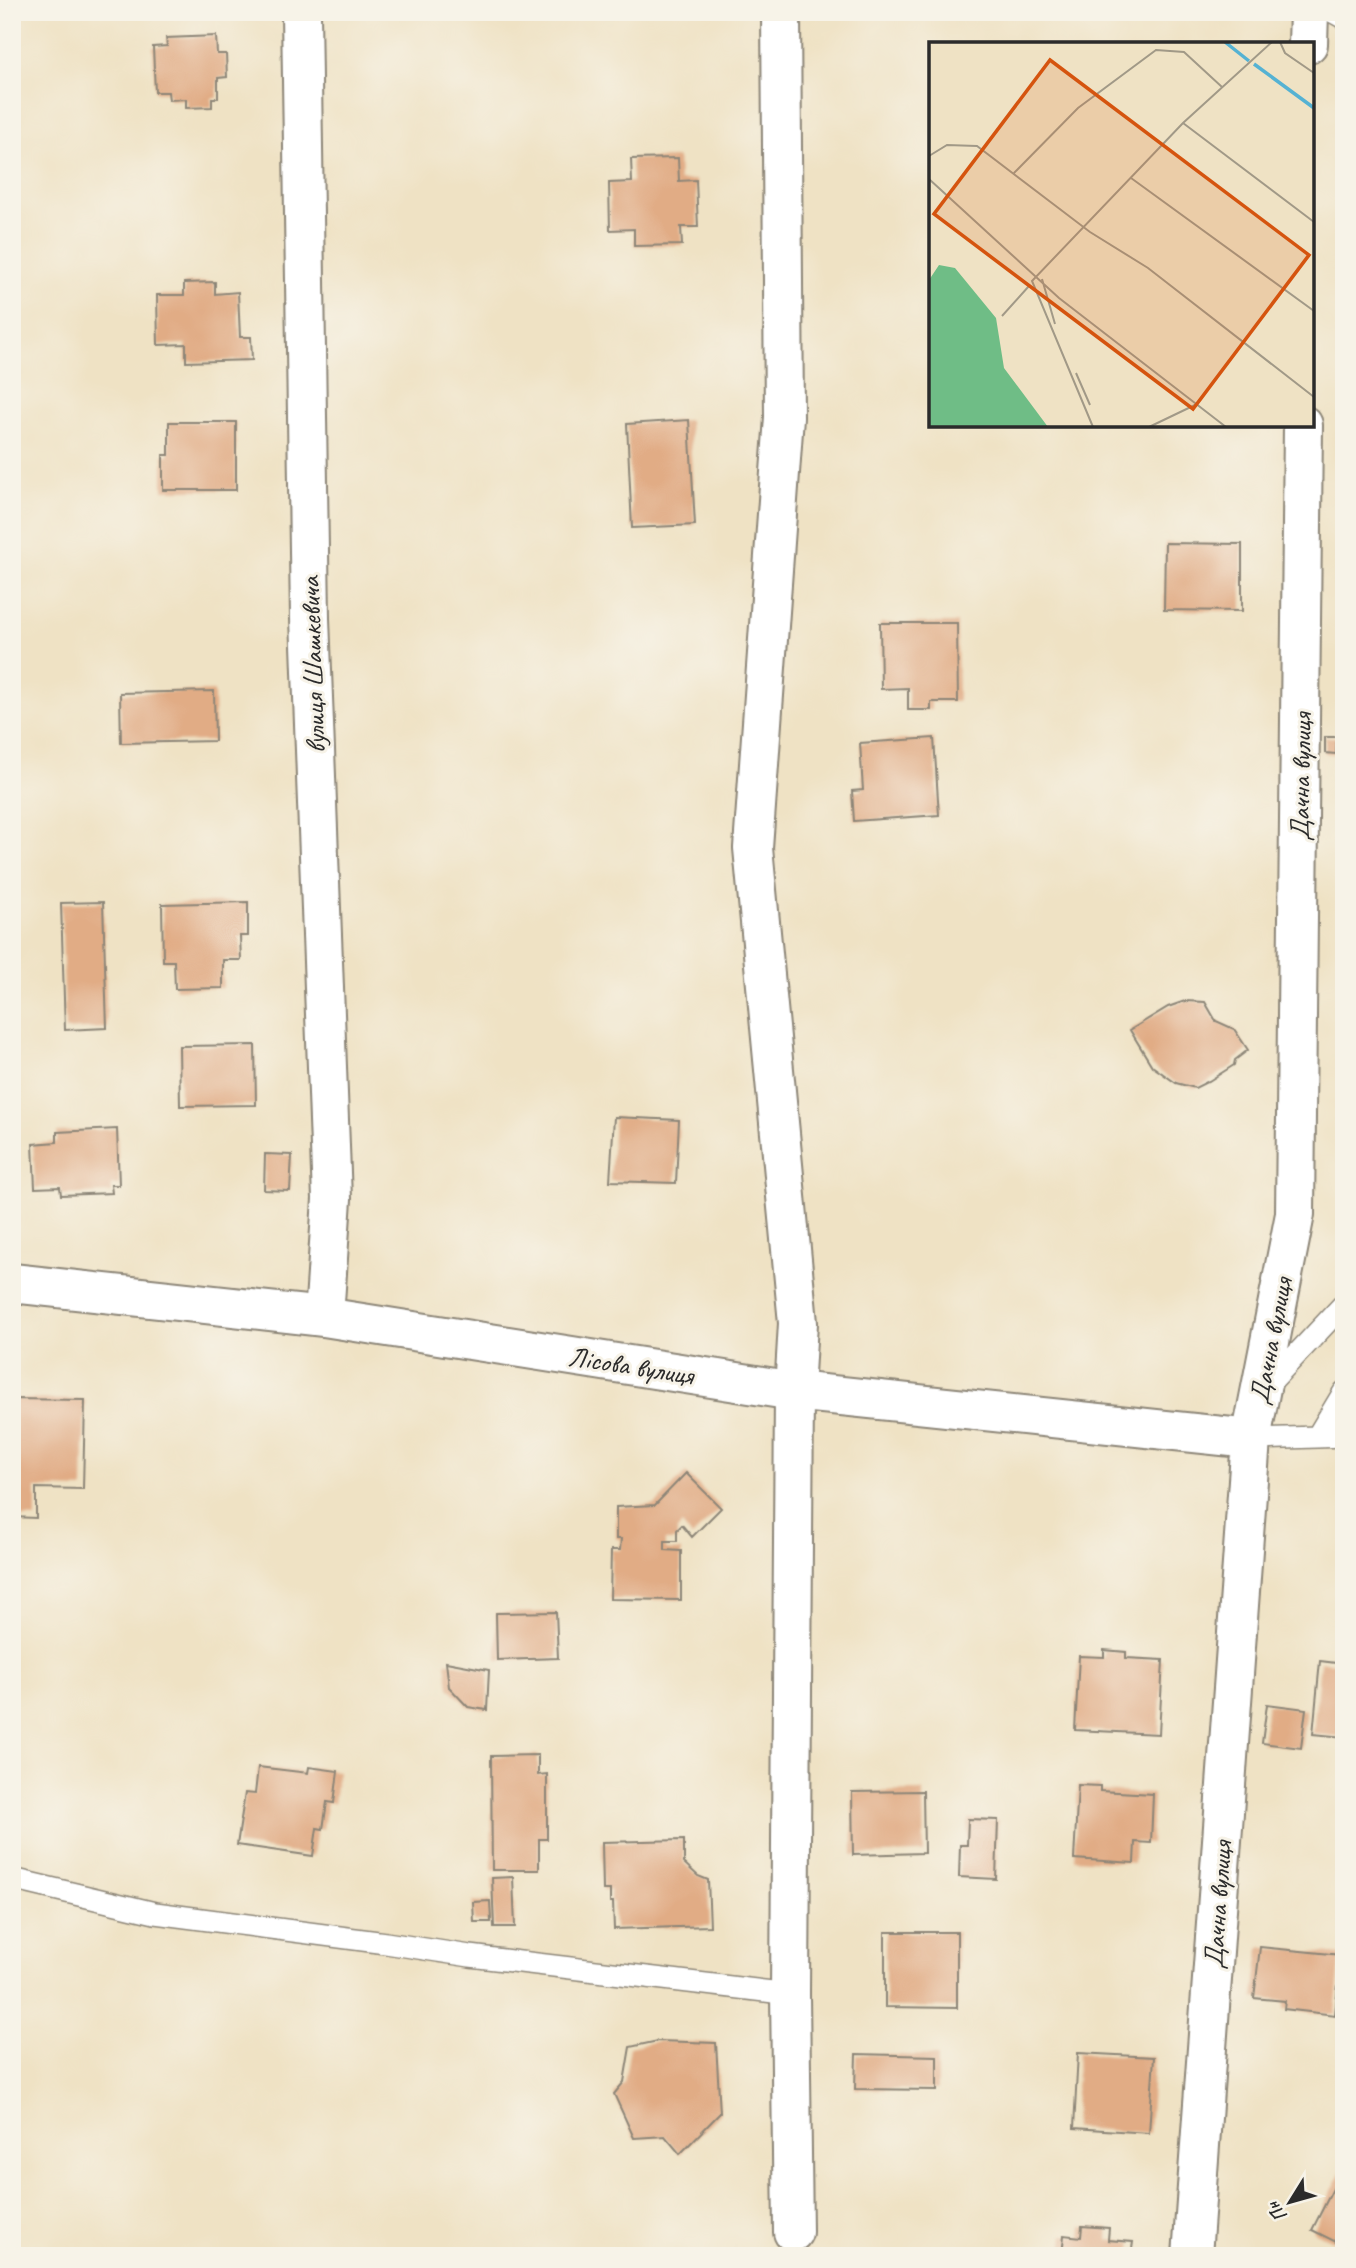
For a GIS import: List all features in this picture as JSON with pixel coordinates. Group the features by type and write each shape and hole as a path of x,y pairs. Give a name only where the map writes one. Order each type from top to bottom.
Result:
{"street":[{"name":"вулиця Шашкевича","path":"300,12 310,618 332,1199 324,1317"},
{"path":"781,12 783,417 753,848 798,1323 794,1391 790,1994 794,2244"},
{"path":"1308,42 1309,12"},
{"name":"Дачна вулиця","path":"1192,2256 1251,1439 1295,1213 1303,427"},
{"name":"Лісова вулиця","path":"12,1283 324,1317 794,1391 1251,1439"}],"lane":[{"path":"1333,12 1344,18"},
{"path":"1259,1393 1344,1304"},
{"path":"1317,1437 1344,1392"},
{"path":"1251,1439 1344,1436"},
{"path":"12,1879 155,1913 386,1942 470,1956 790,1994"}],"building":[{"path":"216,36 217,54 226,54 227,77 218,78 218,98 212,98 212,107 186,108 186,99 169,100 168,92 155,92 153,47 167,46 166,38"},
{"path":"678,158 679,181 696,180 698,227 681,227 682,245 634,246 634,229 610,230 609,183 632,182 631,159"},
{"path":"215,282 215,294 238,292 240,337 251,337 252,360 186,362 186,344 158,345 157,295 184,295 184,283"},
{"path":"689,420 695,525 632,528 627,424"},
{"path":"169,422 236,422 236,490 163,490 163,455 169,455"},
{"path":"1165,543 1242,544 1242,611 1164,610"},
{"path":"880,623 957,623 958,702 931,702 931,710 908,710 908,688 881,689"},
{"path":"214,691 215,741 121,743 120,693"},
{"path":"1325,737 1337,737 1336,754 1325,753"},
{"path":"934,738 939,815 854,821 852,791 863,790 860,743"},
{"path":"103,902 107,1028 65,1030 61,903"},
{"path":"248,902 248,936 240,936 241,960 223,960 223,988 175,989 174,961 163,961 162,904"},
{"path":"1185,1001 1205,1002 1216,1021 1234,1029 1248,1050 1235,1060 1234,1065 1195,1088 1176,1083 1152,1066 1130,1030 1168,1007"},
{"path":"255,1045 256,1105 180,1106 179,1046"},
{"path":"614,1117 679,1120 676,1183 610,1181"},
{"path":"117,1129 119,1185 111,1185 112,1193 61,1195 60,1187 35,1188 33,1144 57,1142 57,1132"},
{"path":"265,1154 292,1155 290,1191 264,1190"},
{"path":"12,1399 85,1400 83,1489 36,1488 36,1518 12,1517"},
{"path":"686,1473 721,1508 692,1537 682,1525 677,1530 677,1541 665,1541 665,1550 681,1551 681,1600 610,1599 611,1550 620,1550 621,1539 616,1539 616,1507 655,1505"},
{"path":"556,1612 558,1658 497,1660 496,1613"},
{"path":"1104,1650 1126,1652 1126,1658 1163,1660 1159,1734 1075,1730 1079,1656 1104,1657"},
{"path":"1320,1661 1344,1664 1344,1737 1313,1734"},
{"path":"446,1662 489,1670 487,1710 468,1707 449,1687"},
{"path":"1267,1704 1306,1709 1301,1748 1262,1743"},
{"path":"538,1755 538,1775 547,1774 547,1839 539,1839 539,1870 492,1870 491,1756"},
{"path":"258,1767 308,1773 309,1767 338,1771 334,1803 327,1802 323,1829 317,1828 313,1856 237,1845 245,1793 255,1794"},
{"path":"1078,1785 1100,1786 1100,1791 1153,1794 1151,1843 1135,1842 1134,1863 1074,1859"},
{"path":"923,1791 924,1853 853,1855 852,1792"},
{"path":"968,1819 998,1820 996,1879 959,1877 960,1845 967,1845"},
{"path":"684,1840 684,1863 698,1876 708,1880 710,1926 614,1929 610,1890 603,1890 602,1842"},
{"path":"513,1877 515,1927 494,1927 492,1878"},
{"path":"490,1901 491,1922 474,1922 473,1902"},
{"path":"885,1932 957,1932 957,2008 885,2007"},
{"path":"1260,1947 1341,1955 1335,2015 1284,2009 1285,2001 1254,1998"},
{"path":"658,2041 716,2043 720,2113 680,2154 665,2136 634,2138 614,2094 624,2082 630,2047"},
{"path":"1078,2053 1154,2057 1149,2133 1074,2128"},
{"path":"856,2054 937,2056 937,2090 855,2089"},
{"path":"1344,2167 1344,2246 1312,2230"},
{"path":"1082,2226 1109,2228 1108,2240 1133,2242 1131,2256 1062,2256 1064,2235 1081,2237"}]}
